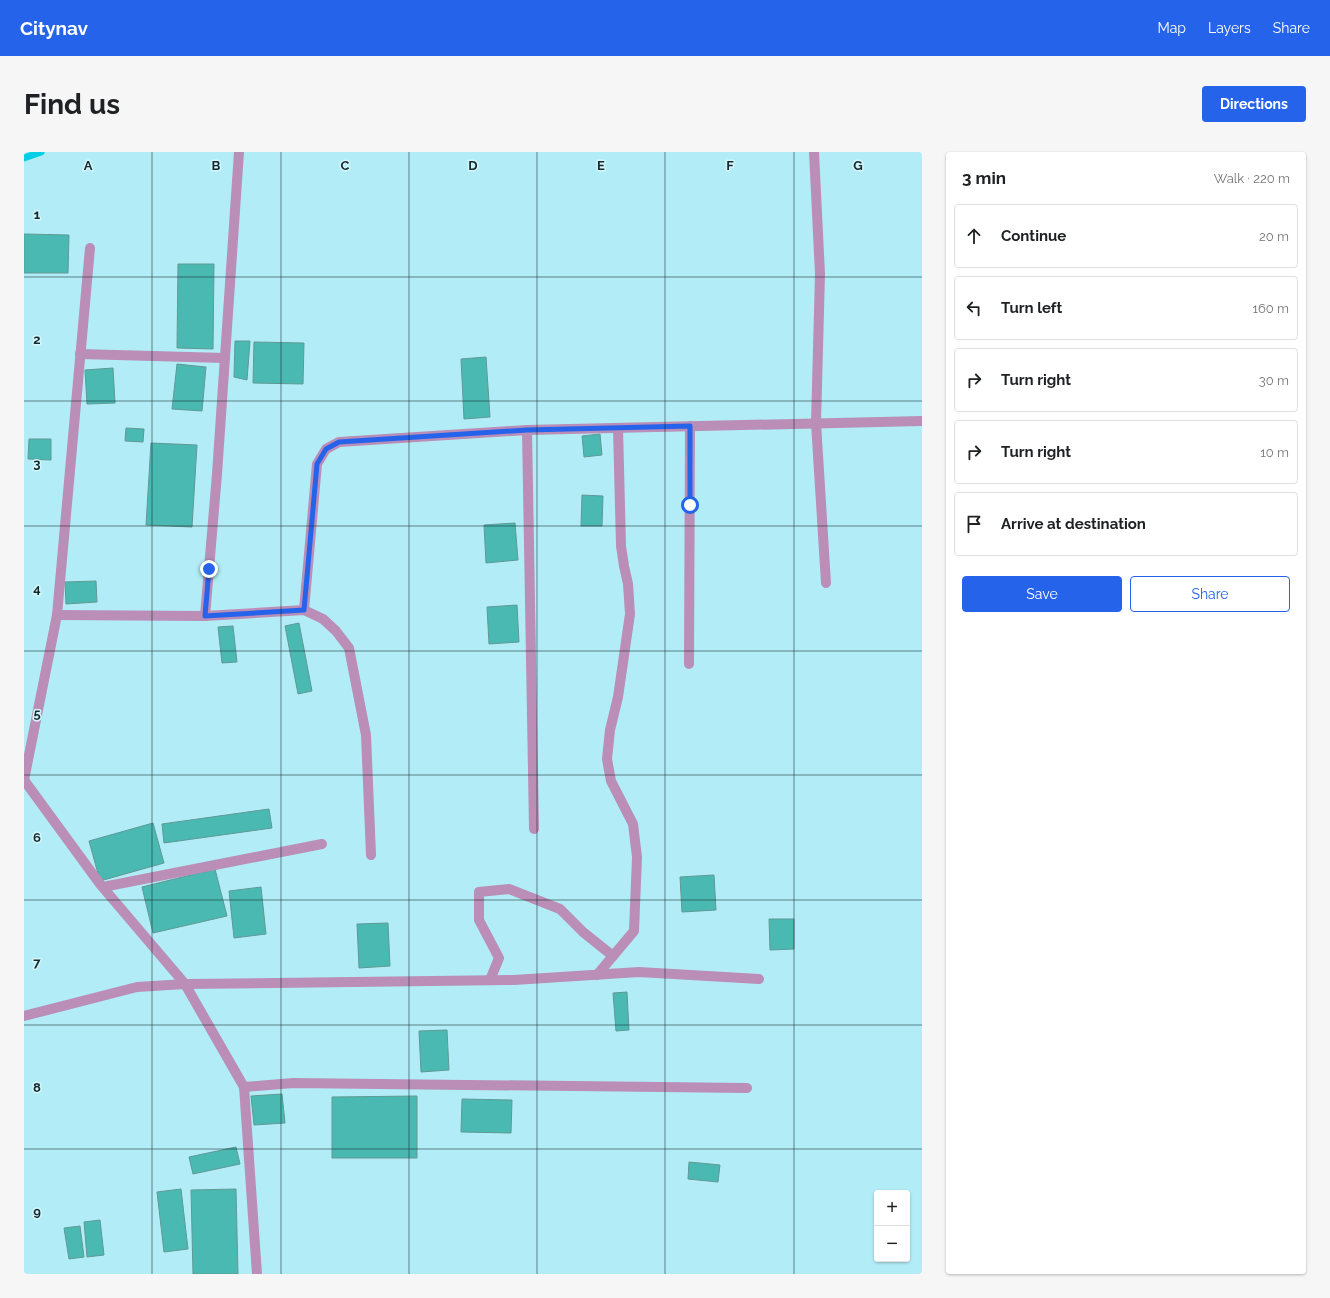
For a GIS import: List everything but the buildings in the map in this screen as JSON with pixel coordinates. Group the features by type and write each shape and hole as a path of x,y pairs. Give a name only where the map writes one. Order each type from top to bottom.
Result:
{"street":[{"path":"205,616 239,152"},
{"path":"814,152 820,274 816,423 826,583"},
{"path":"90,248 57,615 24,780 103,888 185,984 244,1087 257,1274"},
{"path":"80,354 225,358"},
{"path":"304,610 317,464 326,449 339,442 527,430 922,421"},
{"path":"689,664 690,426"},
{"path":"597,975 634,931 637,857 633,824 611,781 607,759 610,730 618,697 630,614 628,584 621,546 618,428"},
{"path":"527,430 534,829"},
{"path":"57,615 205,616 304,610 323,619 336,631 349,648 366,735 372,855"},
{"path":"103,888 322,844"},
{"path":"490,980 499,958 479,920 479,892 509,889 560,909 583,932 612,956"},
{"path":"24,1016 137,987 185,984 514,980 639,972 759,979"},
{"path":"244,1087 292,1083 747,1088"}],"waterway":[{"path":"24,158 41,152"}],"route":[{"path":"209,569 205,616 304,610 317,464 326,449 339,442 527,430 690,426 690,505"}]}
